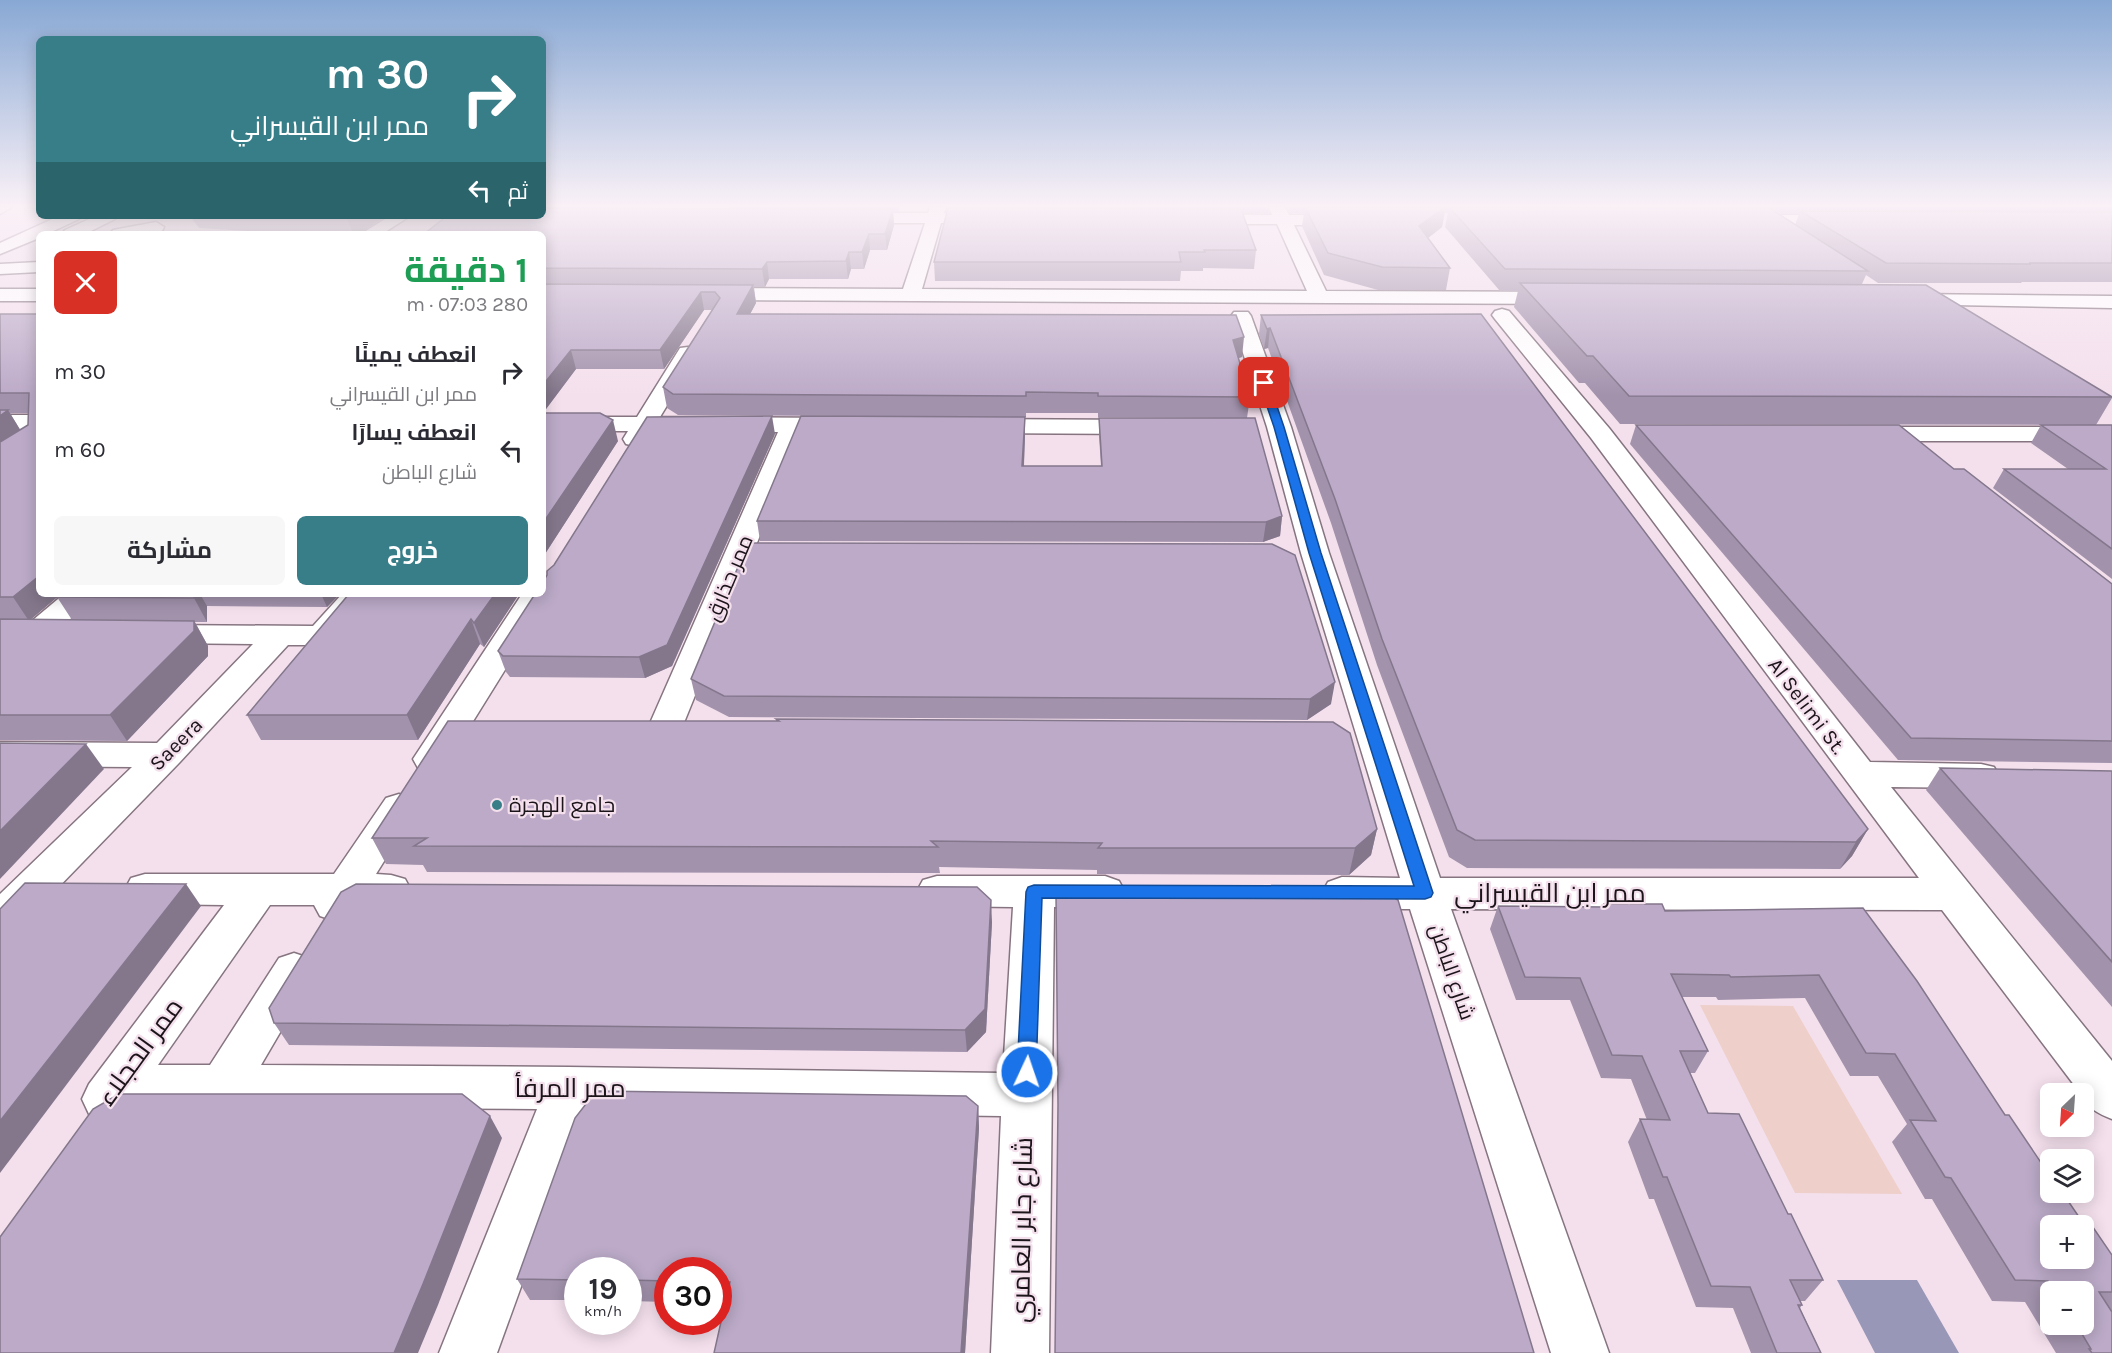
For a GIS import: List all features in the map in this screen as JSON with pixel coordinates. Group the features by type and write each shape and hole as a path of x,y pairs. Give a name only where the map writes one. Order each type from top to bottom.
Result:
{"street":[{"path":"911,295 918,270"},
{"path":"1307,270 1319,297"},
{"path":"686,294 1319,297 1577,307 1502,315"},
{"path":"0,295 36,295"},
{"path":"2112,302 1892,308 1950,320 2112,318"},
{"path":"0,312 36,312"},
{"name":"شارع الباطن","path":"1502,315 1229,316 1267,427 1356,735 1425,893 1580,1353"},
{"name":"Al Selimi St.","path":"1502,315 1611,433 1860,774 2112,1097"},
{"path":"626,454 699,335"},
{"path":"0,422 36,422"},
{"path":"1846,434 1905,434 2109,423"},
{"path":"546,424 864,425"},
{"name":"ممر حذارق","path":"664,730 753,552 793,424"},
{"path":"959,426 1161,427"},
{"path":"1905,434 1933,456"},
{"path":"77,597 24,632 84,633"},
{"path":"130,633 322,636 355,597"},
{"path":"222,1088 345,890 469,729 536,597"},
{"name":"Saeera","path":"0,920 166,755 280,635"},
{"path":"629,730 700,730"},
{"path":"0,754 166,755"},
{"path":"1860,774 2009,776"},
{"path":"30,888 428,890"},
{"name":"ممر الحجلاء","path":"81,1132 258,890"},
{"path":"903,891 1141,892"},
{"name":"شارع جابر العامري","path":"1020,1353 1026,1095 1034,892"},
{"name":"ممر ابن القيسراني","path":"1306,893 1954,894"},
{"name":"ممر المرفأ","path":"115,1086 569,1088 1026,1095"},
{"path":"468,1353 569,1088"}],"shaded area":[{"path":"1700,1005 1793,1006 1902,1194 1795,1193"}],"water":[{"path":"1837,1280 1917,1280 1959,1353 1875,1353"}],"building":[{"path":"1712,270 1867,270 1868,271"},
{"path":"1520,283 1926,285 2112,397 1629,396 1593,356 1587,356"},
{"path":"546,284 753,285 737,314 1236,315 1244,337 1233,340 1250,397 1098,396 1098,393 1026,392 1026,396 673,394 663,387 720,298 715,292 701,292 660,350 571,350 546,381"},
{"path":"0,314 36,314 36,578 13,597 0,597 0,442 28,425 29,393 0,393"},
{"path":"1481,314 1868,829 1856,842 1475,840 1457,830 1382,639 1335,499 1270,328 1267,329 1261,315"},
{"path":"0,410 8,410 0,416"},
{"path":"546,413 600,413 613,420 546,519"},
{"path":"772,416 667,645 639,657 503,656 498,651 533,597 546,597 547,571 554,565 647,417"},
{"path":"801,416 1025,417 1022,466 1102,466 1099,418 1255,418 1282,516 1266,522 757,521"},
{"path":"1636,425 1899,425 1954,469 1964,469 2112,584 2112,741 1911,738"},
{"path":"2041,425 2112,425 2112,549 2004,469 2106,469"},
{"path":"748,543 1272,544 1295,555 1335,682 1310,699 724,696 691,679"},
{"path":"57,597 194,597 194,598"},
{"path":"346,597 493,597 474,623 471,619 407,715 247,715"},
{"path":"0,619 194,621 194,631 110,715 0,715"},
{"path":"776,719 1333,722 1350,733 1377,829 1355,848 1098,848 1102,843 931,841 938,847 414,846 427,838 372,838 448,721 779,721"},
{"path":"0,743 86,744 0,831"},
{"path":"1940,768 2112,771 2112,962"},
{"path":"25,883 186,884 0,1121 0,909"},
{"path":"356,884 977,887 991,900 985,1009 965,1030 274,1023 269,1008 341,892"},
{"path":"1064,887 1378,888 1398,900 1534,1353 1055,1353 1058,1105 1056,895"},
{"path":"1604,904 1662,904 1665,911 1863,908 1917,981 2005,1115 2009,1115 2040,1161 2040,1203 2069,1203 2078,1215 2040,1215 2040,1269 2094,1269 2094,1229 2112,1255 2112,1292 2099,1292 2112,1312 2112,1353 2092,1353 2083,1335 2094,1335 2094,1281 2015,1280 1951,1178 1945,1177 1910,1120 1936,1121 1895,1054 1866,1053 1819,975 1731,977 1729,975 1671,974 1708,1051 1680,1051 1708,1113 1739,1114 1823,1280 1790,1280 1802,1305 1798,1305 1821,1353 1777,1353 1750,1287 1711,1286 1667,1177 1663,1177 1640,1119 1670,1120 1642,1056 1612,1055 1580,978 1525,977 1498,906 1605,907"},
{"path":"596,1091 966,1096 978,1106 961,1353 714,1353 718,1335 732,1335 732,1257 654,1257 654,1281 642,1280 642,1257 564,1257 564,1280 517,1279 575,1118"},
{"path":"119,1094 462,1094 490,1116 394,1353 0,1353 0,1237 93,1109"}],"place":[{"name":"جامع الهجرة","path":"497,805"}],"route":[{"path":"1027,1072 1034,892 1425,893 1315,553 1264,383"}]}
